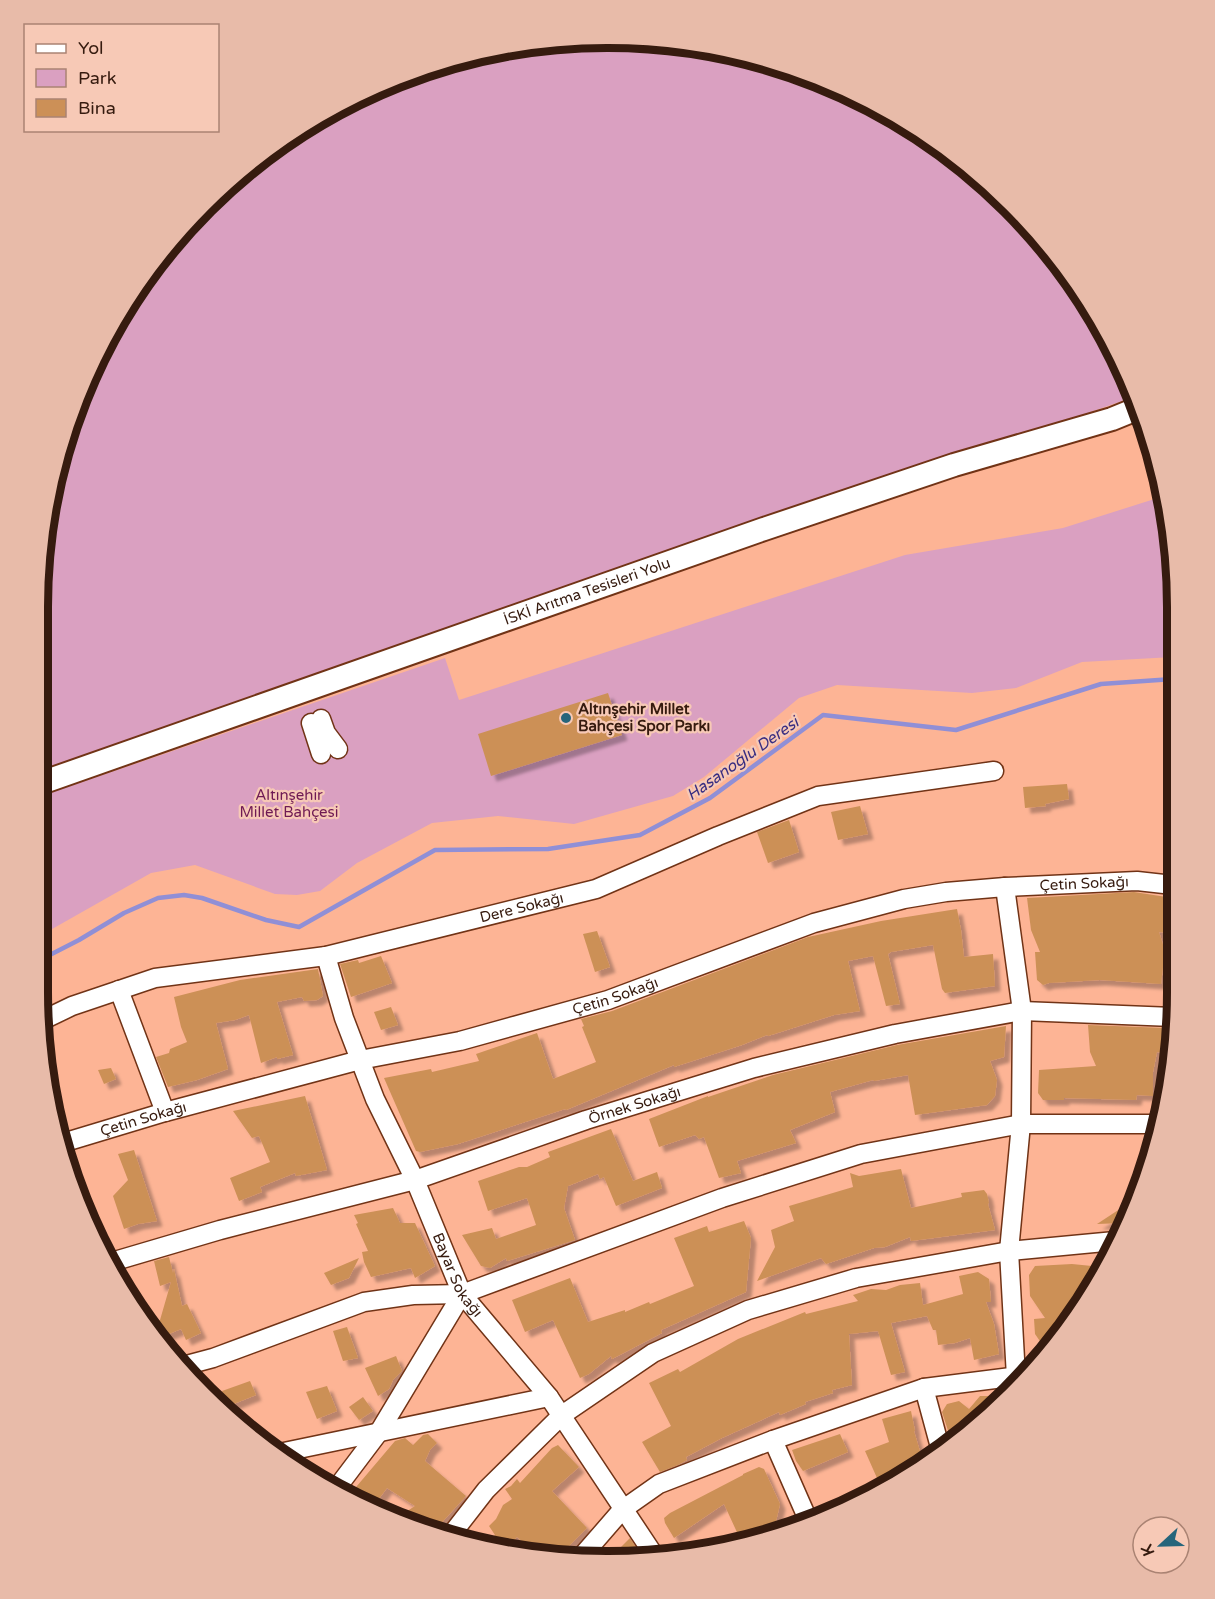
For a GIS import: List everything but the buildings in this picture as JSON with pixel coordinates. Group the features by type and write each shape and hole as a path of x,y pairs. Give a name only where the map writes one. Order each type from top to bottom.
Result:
{"main road":[{"name":"İSKİ Arıtma Tesisleri Yolu","path":"48,780 764,529 954,465 1112,419 1131,411"}],"street":[{"path":"316,721 329,751"},
{"name":"Dere Sokağı","path":"49,1017 72,1006 155,978 326,956 596,889 818,796 994,771"},
{"name":"Çetin Sokağı","path":"69,1141 165,1112 360,1060 460,1041 608,1000 814,924 904,899 946,892 1005,887 1137,881 1167,884"},
{"path":"1005,887 1022,1011 1021,1124 1010,1251 1019,1369"},
{"name":"Bayar Sokağı","path":"326,956 344,1018 375,1099 415,1180 462,1294 549,1397 650,1549"},
{"path":"119,990 165,1112"},
{"name":"Örnek Sokağı","path":"117,1260 220,1230 415,1180 586,1120 754,1068 896,1034 1022,1011 1166,1017"},
{"path":"191,1364 213,1358 364,1302 413,1295 462,1294 722,1198 861,1154 1021,1124 1151,1124"},
{"path":"456,1530 486,1490 562,1415 652,1353 748,1310 856,1278 1010,1251 1108,1242"},
{"path":"341,1483 379,1431 462,1294"},
{"path":"587,1550 622,1510 659,1484 773,1440 924,1388 1009,1380"},
{"path":"924,1388 939,1442"},
{"path":"289,1451 549,1397"},
{"path":"773,1440 806,1514"}],"green space":[{"path":"571,49 644,49 717,59 752,67 822,91 855,106 918,142 976,187 1003,212 1028,239 1073,297 1109,360 1126,399 1085,414 978,445 701,543 367,655 48,767 49,571 59,498 67,463 91,393 123,328 142,297 187,239 212,212 267,164 328,123 393,91 428,78 463,67 534,53"},
{"name":"Altınşehir Millet Bahçesi","path":"1156,499 1166,571 1167,657 1082,662 1016,688 972,693 837,685 799,698 704,777 673,796 574,824 498,816 432,823 357,863 320,891 297,895 275,894 195,865 151,873 48,931 48,794 445,658 459,700 905,555 1063,528"}],"waterway":[{"name":"Hasanoğlu Deresi","path":"48,956 124,913 158,898 184,895 202,898 266,920 299,927 435,850 548,849 640,835 710,798 823,715 956,730 1101,684 1167,679"}],"place":[{"name":"Altınşehir Millet Bahçesi Spor Parkı","path":"566,718"}]}
